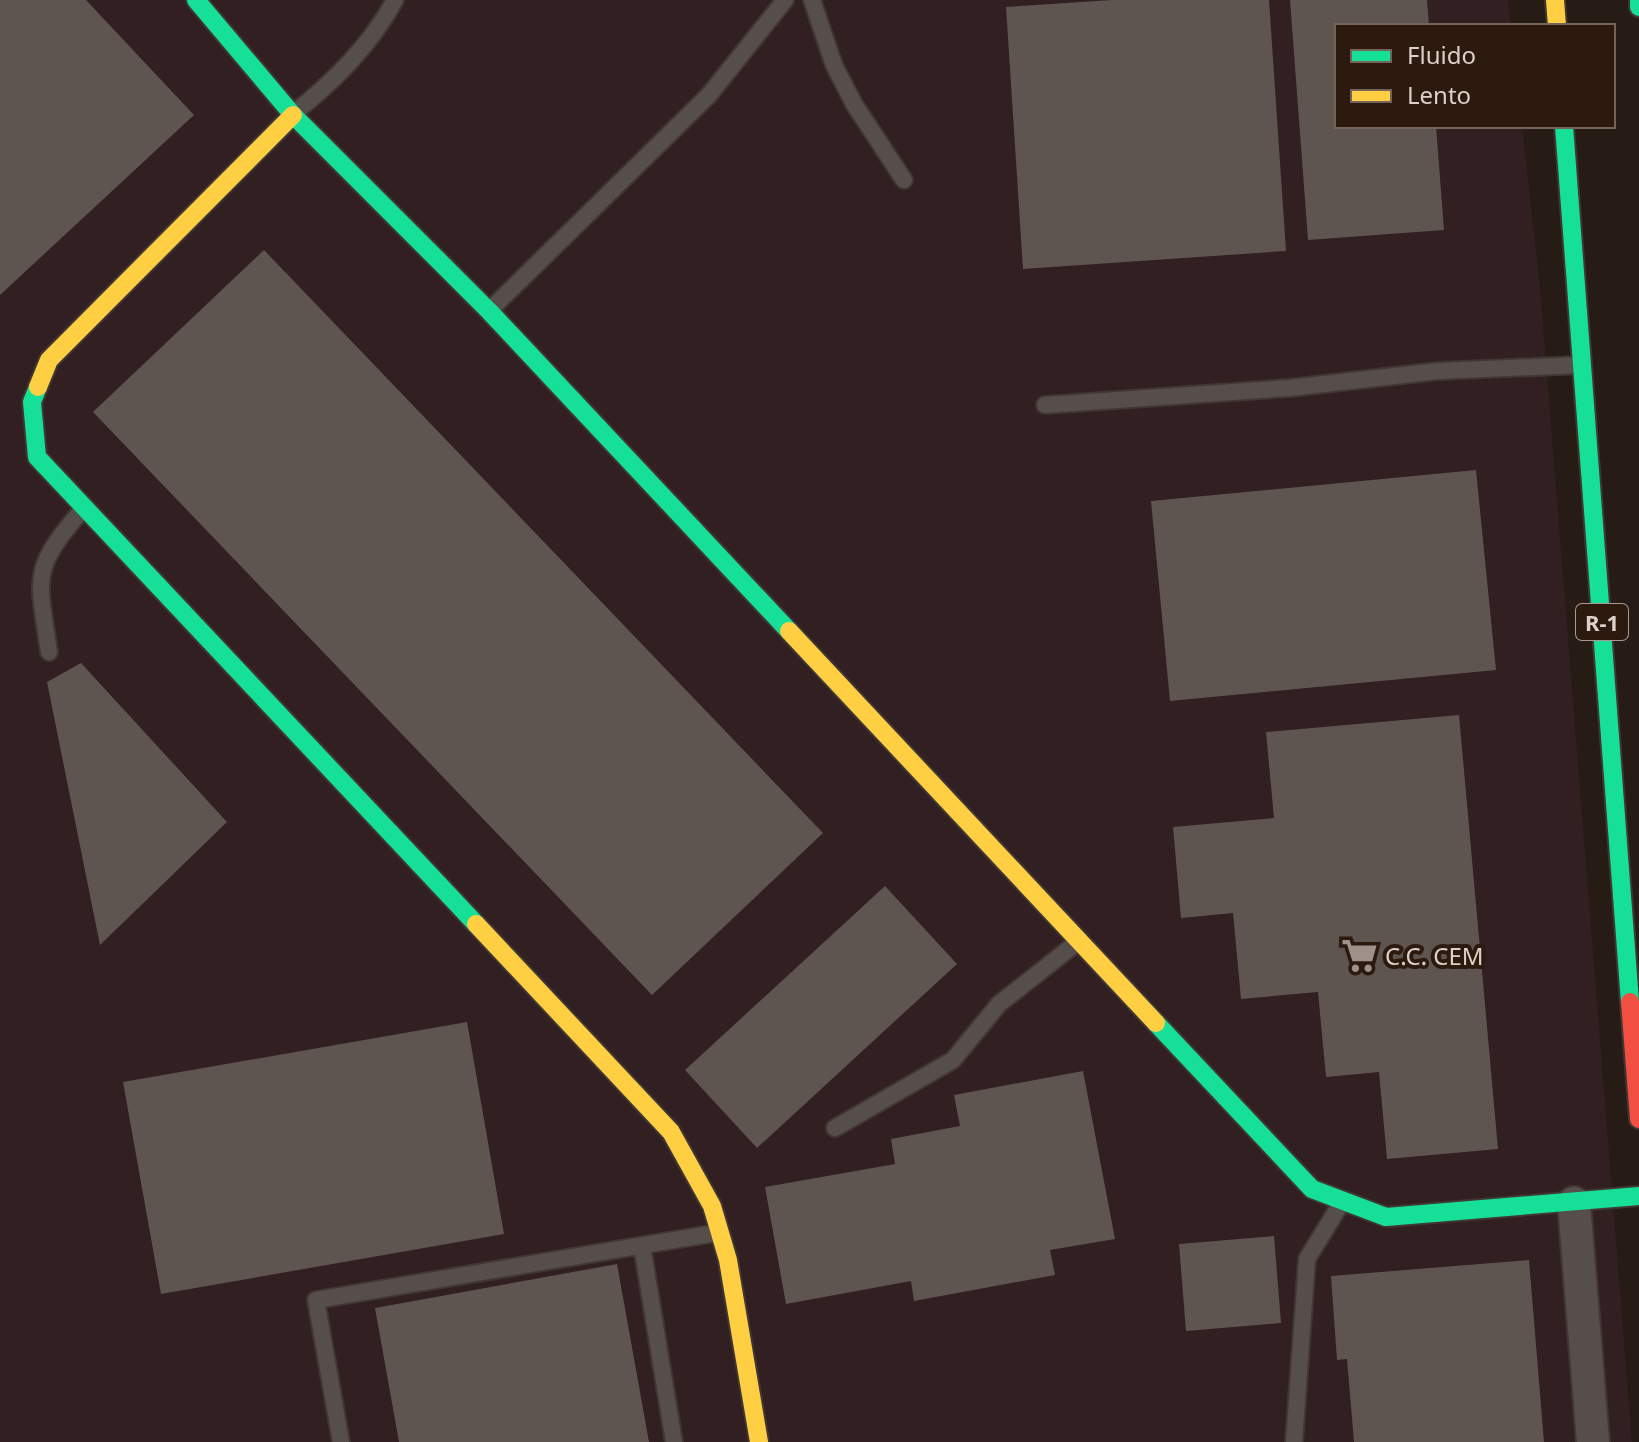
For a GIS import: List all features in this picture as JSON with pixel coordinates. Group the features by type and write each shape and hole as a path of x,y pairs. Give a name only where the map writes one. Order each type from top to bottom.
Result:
{"street":[{"path":"1555,0 1557,24"},
{"path":"1639,0 1639,7"},
{"path":"202,2 293,115 489,311 1312,1189 1386,1217 1639,1196"},
{"path":"293,115 49,360 32,402 37,457 671,1132 712,1206 728,1260 759,1442"},
{"name":"R-1","path":"1564,128 1639,1119"},
{"path":"1574,1203 1593,1442"}],"lane":[{"path":"293,115 332,83 381,24 395,0"},
{"path":"489,311 709,95 785,0"},
{"path":"812,0 847,91 904,180"},
{"path":"1045,405 1289,388 1438,371 1582,364"},
{"path":"49,652 38,584 45,560 84,508"},
{"path":"835,1128 953,1060 999,1004 1079,941"},
{"path":"1294,1442 1307,1259 1343,1201"},
{"path":"341,1442 316,1300 720,1232"},
{"path":"642,1246 674,1442"}],"shaded area":[{"path":"0,0 1508,0 1511,24 1335,24 1335,128 1522,128 1540,287 1632,1442 0,1442"}],"building":[{"path":"0,0 86,0 194,115 0,295"},
{"path":"1112,0 1269,0 1286,251 1023,269 1006,7"},
{"path":"1290,0 1427,0 1429,24 1335,24 1335,128 1436,128 1444,230 1308,240"},
{"path":"264,250 823,833 652,995 93,412"},
{"path":"1476,470 1496,670 1170,701 1151,501"},
{"path":"81,663 227,822 100,945 47,682"},
{"name":"C.C. CEM","path":"1459,715 1498,1149 1387,1159 1379,1072 1326,1077 1318,992 1241,999 1233,913 1181,918 1173,827 1274,818 1266,732"},
{"path":"885,886 957,964 757,1148 685,1070"},
{"path":"467,1022 504,1234 161,1294 123,1082"},
{"path":"1083,1071 1115,1239 1050,1250 1055,1275 914,1301 911,1281 786,1304 765,1187 895,1164 891,1139 960,1126 954,1095"},
{"path":"1274,1236 1281,1323 1186,1331 1179,1244"},
{"path":"1529,1260 1544,1442 1354,1442 1347,1359 1337,1360 1331,1276"},
{"path":"617,1264 649,1442 399,1442 375,1308"}],"traffic: fast":[{"path":"196,0 293,115 489,311 789,631"},
{"path":"1639,0 1639,7"},
{"path":"1564,128 1630,1002"},
{"path":"38,387 32,402 37,457 476,924"},
{"path":"1156,1023 1312,1189 1386,1217 1639,1196"}],"traffic: slow":[{"path":"1555,0 1557,24"},
{"path":"38,387 49,360 293,115"},
{"path":"789,631 1156,1023"},
{"path":"476,924 671,1132 712,1206 728,1260 759,1442"}],"traffic: jam":[{"path":"1630,1002 1639,1119"}],"place":[{"name":"C.C. CEM","path":"1359,955"}]}
